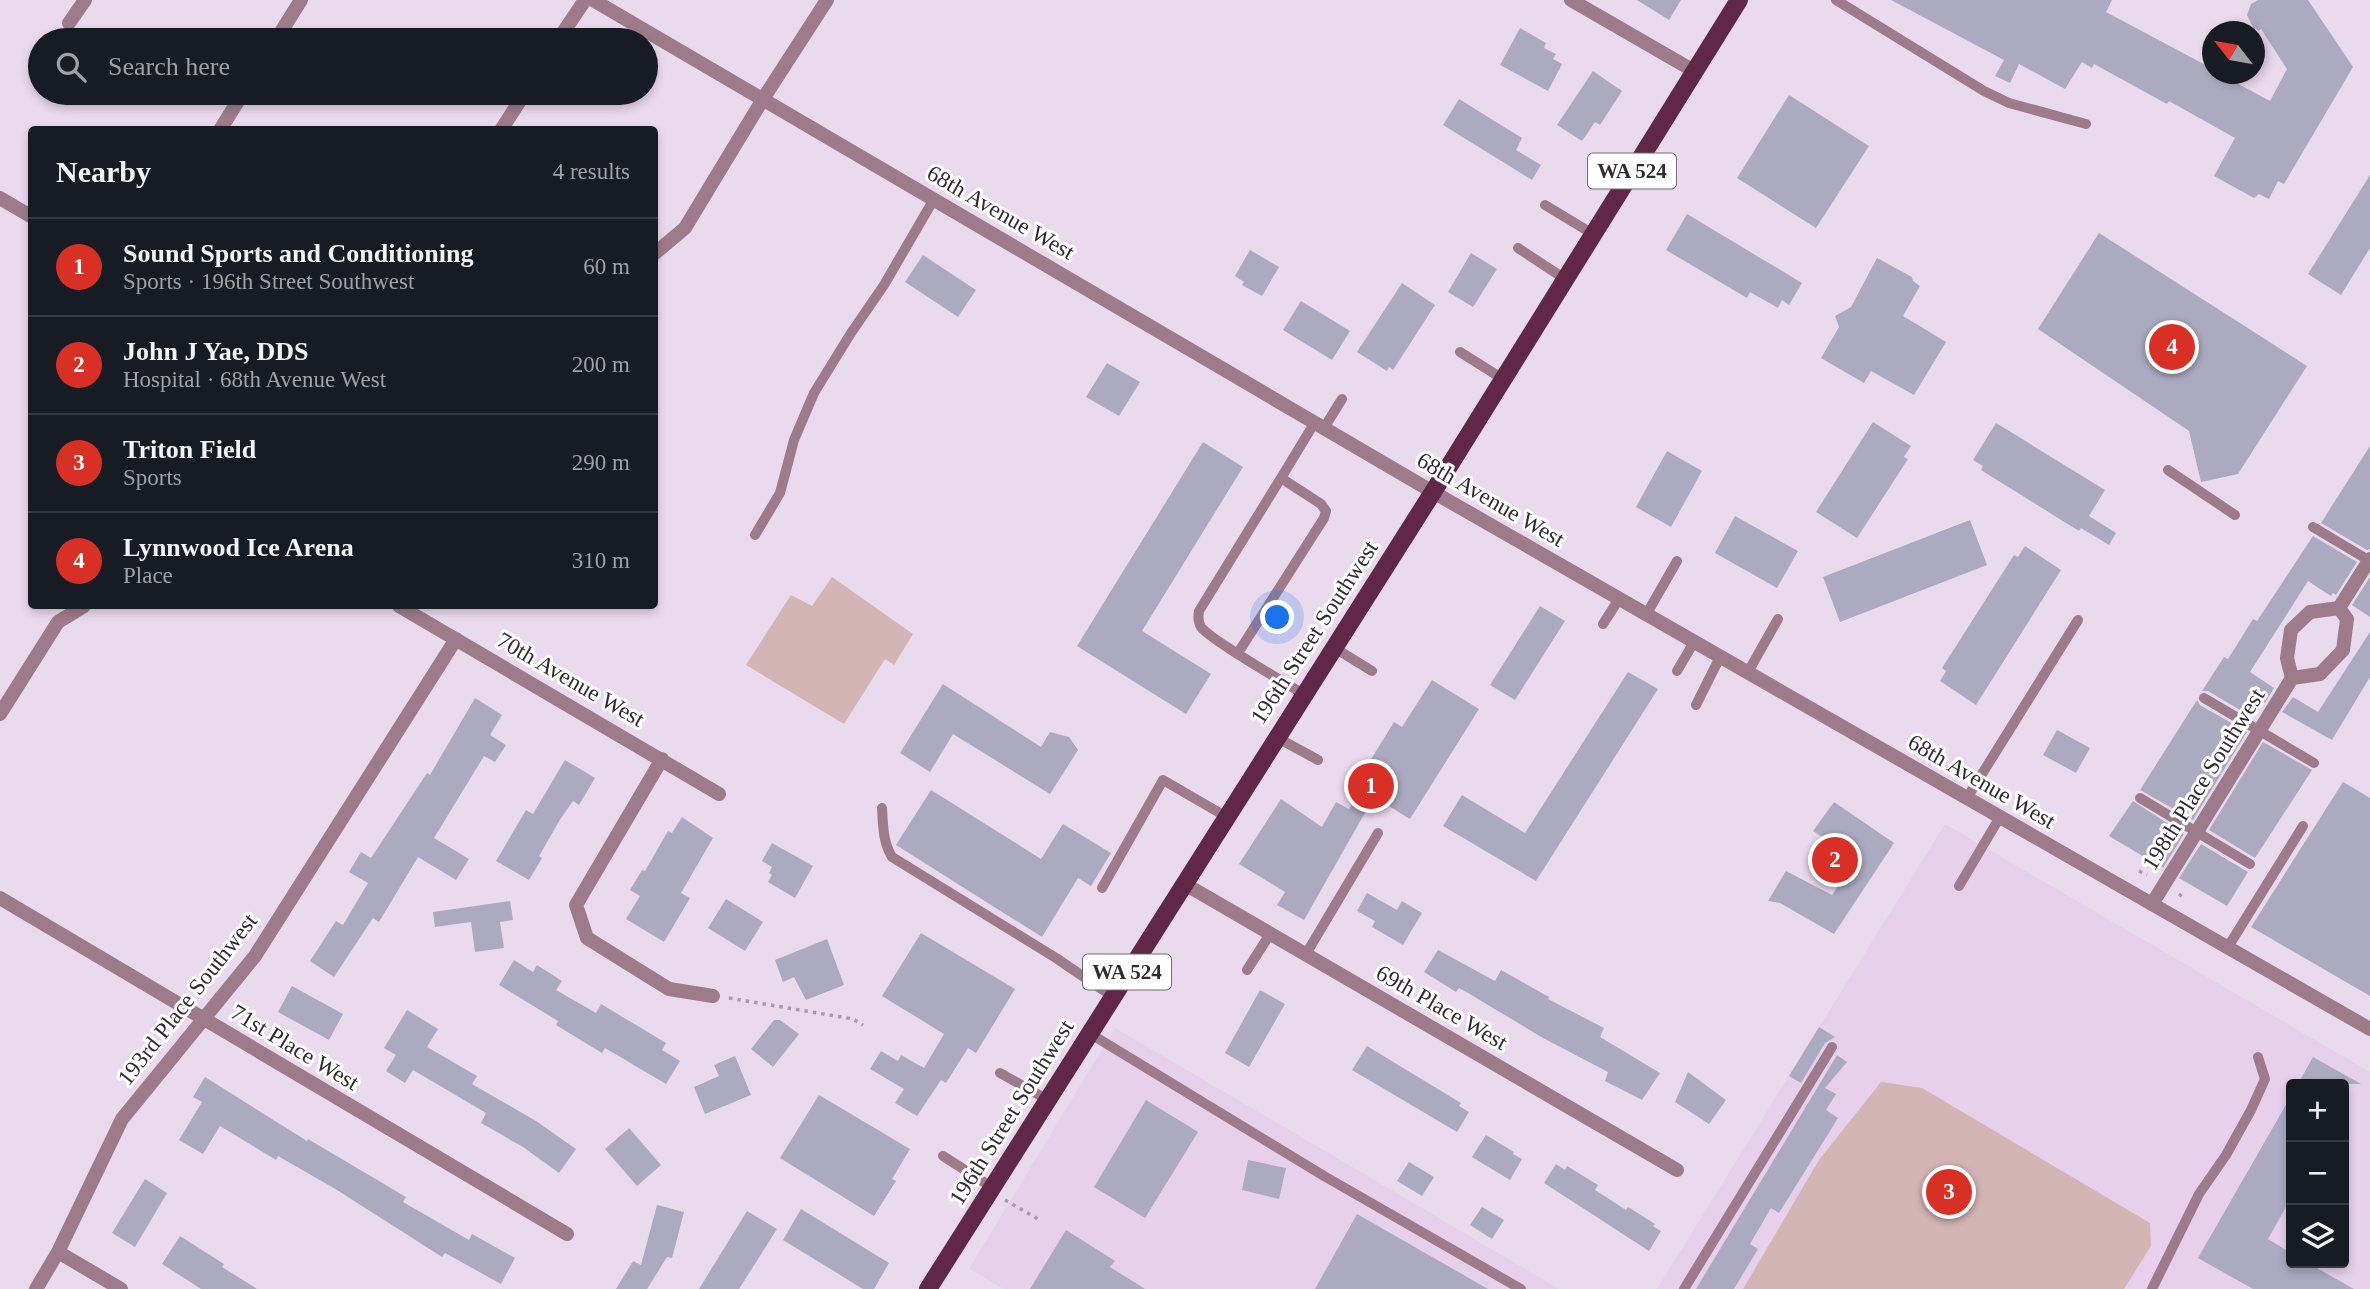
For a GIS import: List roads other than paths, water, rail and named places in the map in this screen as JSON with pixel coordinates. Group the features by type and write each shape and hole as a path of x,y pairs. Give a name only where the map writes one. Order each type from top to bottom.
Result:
{"main road":[{"name":"196th Street Southwest","path":"928,1289 999,1194 1048,1100 1089,1033 1433,492 1739,0"}],"street":[{"path":"69,23 85,0"},
{"path":"284,28 301,0"},
{"path":"566,28 585,0"},
{"name":"68th Avenue West","path":"593,0 641,28"},
{"path":"658,251 685,228 827,0"},
{"path":"1571,0 1694,71"},
{"name":"68th Avenue West","path":"658,38 1433,492 2370,1029"},
{"path":"222,126 236,105"},
{"path":"504,126 517,105"},
{"path":"0,198 28,215"},
{"path":"2339,608 2370,560"},
{"name":"198th Place Southwest","path":"2152,904 2292,678 2287,658 2291,630 2310,612 2339,608 2347,619 2343,650 2320,674 2292,678"},
{"path":"0,714 58,622 79,609"},
{"name":"70th Avenue West","path":"404,609 719,794"},
{"name":"193rd Place Southwest","path":"36,1289 58,1252 122,1119 255,956 456,639"},
{"path":"662,759 576,905 586,938 669,989 713,996"},
{"name":"69th Place West","path":"1183,883 1677,1170"},
{"name":"71st Place West","path":"0,898 567,1234"},
{"path":"58,1252 121,1289"}],"lane":[{"path":"1836,0 1984,91 2009,103 2086,124"},
{"path":"755,535 780,493 794,440 814,393 884,285 934,199"},
{"path":"1545,205 1593,234"},
{"path":"1518,248 1565,279"},
{"path":"1460,352 1503,379"},
{"path":"1303,694 1202,630 1198,620 1199,611 1281,478 1319,425 1342,399"},
{"path":"2168,470 2235,515"},
{"path":"1238,653 1326,511 1321,504 1281,478"},
{"path":"2313,527 2370,560"},
{"path":"1646,615 1677,561"},
{"path":"1602,624 1619,599"},
{"path":"1748,672 1778,619"},
{"path":"1967,798 2078,620"},
{"path":"1677,671 1694,642"},
{"path":"1333,647 1372,671"},
{"path":"1696,705 1720,657"},
{"path":"2204,698 2314,763"},
{"path":"1276,737 1318,760"},
{"path":"1102,888 1163,780 1225,816"},
{"path":"2140,798 2250,864"},
{"path":"882,808 886,848 892,857 1056,958 1112,996"},
{"path":"1959,886 2000,817"},
{"path":"2228,947 2303,827"},
{"path":"1306,954 1378,833"},
{"path":"1247,970 1270,934"},
{"path":"1089,1033 1324,1176 1521,1289"},
{"path":"1684,1289 1832,1047"},
{"path":"2152,1289 2199,1195 2251,1111 2265,1079 2258,1057"},
{"path":"1000,1073 1048,1100"},
{"path":"943,1156 999,1194"}],"place":[{"name":"Lynnwood Ice Arena","path":"2172,347"},
{"name":"Sound Sports and Conditioning","path":"1371,786"},
{"name":"John J Yae, DDS","path":"1835,860"},
{"name":"Triton Field","path":"1949,1192"}]}
